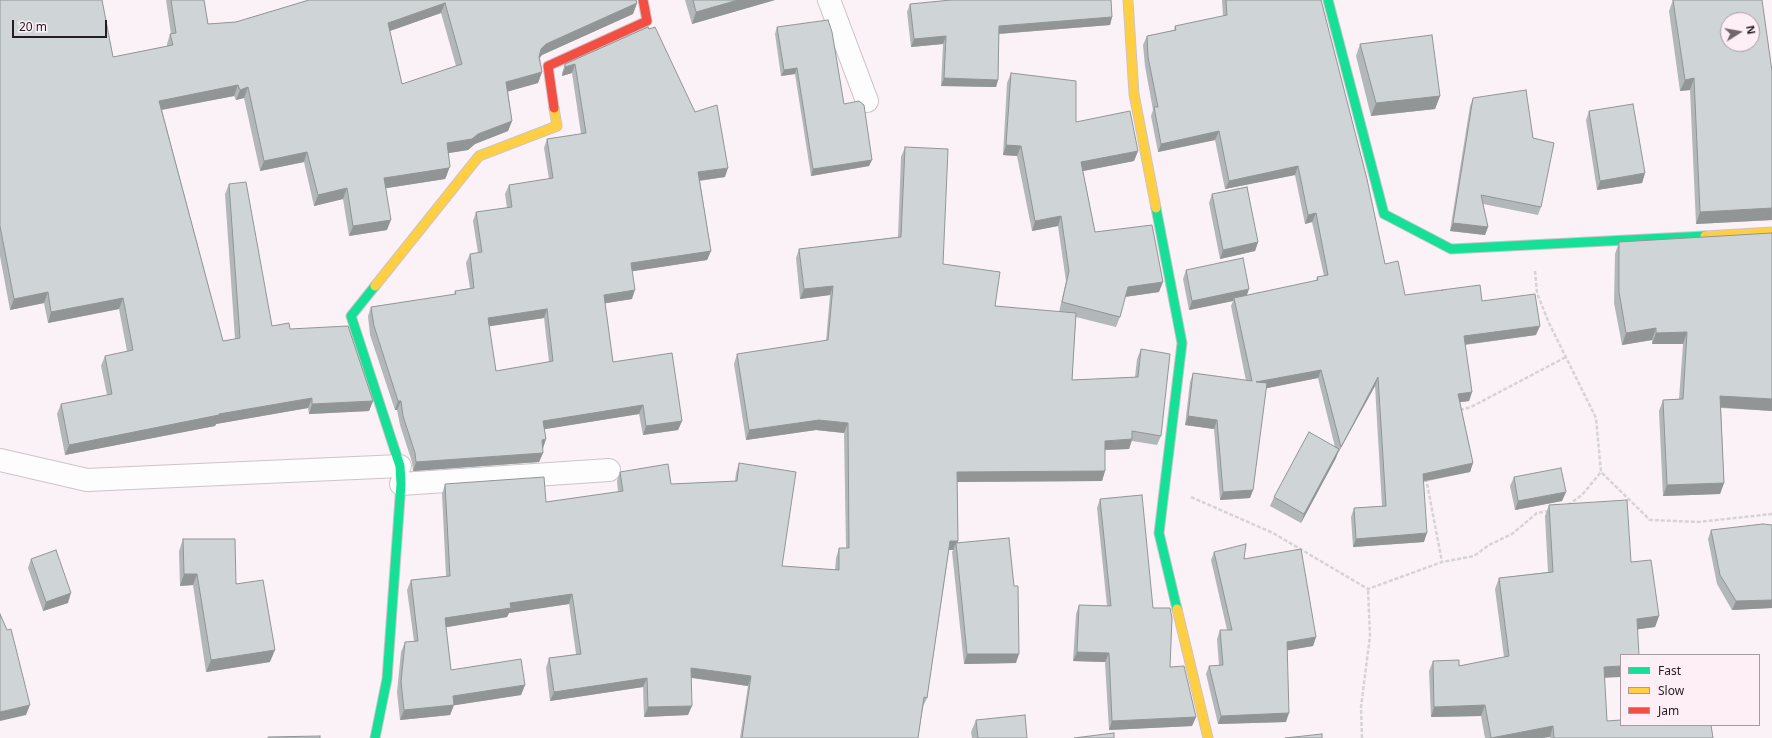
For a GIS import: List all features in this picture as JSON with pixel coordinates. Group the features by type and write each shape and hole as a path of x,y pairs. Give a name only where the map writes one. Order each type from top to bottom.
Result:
{"street":[{"path":"375,738 387,679 401,475 351,316 479,156 557,126 548,66 647,21 643,0"},
{"path":"829,0 867,101"},
{"path":"1128,0 1134,94 1182,343 1159,533 1208,738"},
{"path":"1328,0 1384,214 1451,249 1772,232"},
{"path":"0,460 87,480 609,470"}],"path":[{"path":"1531,245 1538,293 1549,323 1596,418 1601,472 1650,520 1698,522 1772,514"},
{"path":"1459,411 1471,407 1566,357"},
{"path":"1565,507 1582,495 1601,472"},
{"path":"1425,475 1442,562"},
{"path":"1165,485 1274,533 1368,589"},
{"path":"1368,589 1442,562 1474,556 1488,545 1512,534 1537,513 1555,510"},
{"path":"1362,738 1361,707 1370,636 1368,589"}],"building":[{"path":"0,0 102,0 113,57 173,45 170,34 176,33 171,0 204,0 208,24 236,22 309,0 636,0 637,3 546,44 541,49 539,57 542,72 506,82 512,121 478,134 472,139 447,143 449,168 384,178 391,220 353,226 347,188 318,195 307,152 264,161 248,87 240,90 238,85 159,101 223,341 240,338 229,184 246,182 272,326 289,323 290,329 348,326 373,401 312,404 312,398 219,414 69,445 61,404 112,394 105,356 133,350 123,298 51,312 48,292 14,299 0,226","holes":["445,3 462,64 402,84 388,23"]},
{"path":"693,0 738,0 696,12"},
{"path":"951,0 1111,0 1112,17 999,26 998,80 944,78 946,36 914,39 910,4"},
{"path":"1226,0 1321,0 1367,179 1385,264 1398,261 1405,295 1480,285 1482,301 1535,294 1540,326 1464,336 1472,392 1458,394 1473,463 1423,474 1427,533 1356,539 1354,508 1386,506 1378,377 1341,447 1321,370 1256,382 1267,383 1253,490 1223,492 1217,420 1188,416 1193,373 1252,381 1234,298 1318,280 1317,277 1328,275 1316,213 1308,215 1298,166 1229,181 1219,131 1161,144 1154,107 1158,107 1148,57 1147,36 1176,30 1175,26 1227,15"},
{"path":"1673,0 1762,0 1772,71 1772,208 1700,212 1694,78 1685,80"},
{"path":"828,20 832,32 844,104 859,101 864,105 872,160 813,169 797,68 784,70 777,27"},
{"path":"648,27 649,29 655,27 695,112 717,105 728,168 698,172 711,251 631,263 635,290 604,295 613,362 672,353 682,421 646,426 643,405 543,421 546,439 542,440 543,453 416,462 415,453 403,416 401,401 398,401 374,326 371,307 456,294 455,291 474,288 470,254 482,252 476,212 512,207 509,185 553,178 547,139 586,133 575,64 565,67 565,64","holes":["547,309 553,361 496,371 488,318"]},
{"path":"1432,35 1440,96 1376,103 1360,44"},
{"path":"1011,73 1076,81 1076,122 1130,111 1138,151 1081,162 1095,232 1152,225 1163,282 1128,287 1120,317 1062,302 1069,271 1061,216 1035,221 1021,146 1006,145"},
{"path":"1526,90 1533,138 1554,143 1541,207 1481,195 1488,227 1453,223 1473,98"},
{"path":"1633,104 1645,173 1600,181 1589,111"},
{"path":"905,147 948,149 943,264 1000,272 995,306 1076,313 1072,380 1138,377 1141,349 1170,354 1161,436 1132,431 1132,439 1105,441 1105,471 957,472 958,541 950,541 927,698 924,697 918,738 742,738 751,676 691,668 692,706 648,707 647,678 554,692 549,658 581,654 572,594 510,603 511,608 445,618 451,670 521,659 525,685 453,696 454,705 404,710 401,682 405,642 418,641 411,580 450,576 445,484 544,477 546,502 623,491 620,472 668,464 671,484 737,481 739,463 796,472 782,566 839,570 839,548 849,548 848,423 819,420 749,430 737,354 828,340 833,286 804,289 799,249 901,237"},
{"path":"1247,187 1258,242 1223,250 1212,194"},
{"path":"1772,233 1772,399 1720,396 1724,483 1667,485 1663,400 1683,399 1687,332 1656,333 1656,328 1626,333 1619,292 1619,242"},
{"path":"1243,258 1249,289 1192,301 1186,270"},
{"path":"1309,432 1339,449 1304,514 1274,497"},
{"path":"1561,468 1566,492 1518,501 1514,477"},
{"path":"1142,495 1153,608 1170,608 1172,618 1170,667 1184,666 1196,717 1112,721 1109,653 1077,652 1079,605 1111,606 1100,499"},
{"path":"1627,500 1631,562 1651,560 1659,616 1637,619 1639,654 1620,654 1620,666 1604,667 1607,721 1620,720 1620,726 1711,726 1713,738 1554,738 1553,726 1491,738 1485,705 1434,707 1433,661 1459,660 1459,666 1509,656 1499,578 1553,572 1549,505"},
{"path":"1763,524 1772,525 1772,600 1736,601 1720,575 1711,530"},
{"path":"1009,538 1014,586 1018,586 1019,654 967,654 956,543"},
{"path":"183,539 235,539 236,584 263,580 275,650 211,660 197,574 184,574"},
{"path":"1246,544 1244,559 1301,549 1316,637 1287,642 1289,713 1221,716 1209,666 1223,665 1220,630 1232,630 1214,552"},
{"path":"56,550 71,593 46,602 31,559"},
{"path":"0,614 7,630 11,629 30,705 0,712"},
{"path":"1025,715 1027,738 978,738 976,720"},
{"path":"1114,733 1114,738 1074,738"},
{"path":"1322,734 1322,738 1285,738"},
{"path":"320,736 320,738 268,738 268,737"}],"traffic: fast":[{"path":"1328,0 1384,214 1451,249 1705,236"},
{"path":"1156,208 1182,343 1159,533 1177,609"},
{"path":"375,286 351,316 400,466 401,484 387,679 375,738"}],"traffic: slow":[{"path":"1128,0 1134,94 1156,208"},
{"path":"375,286 479,156 557,126 554,108"},
{"path":"1705,236 1772,232"},
{"path":"1177,609 1208,738"}],"traffic: jam":[{"path":"554,108 548,66 647,21 643,0"}]}
